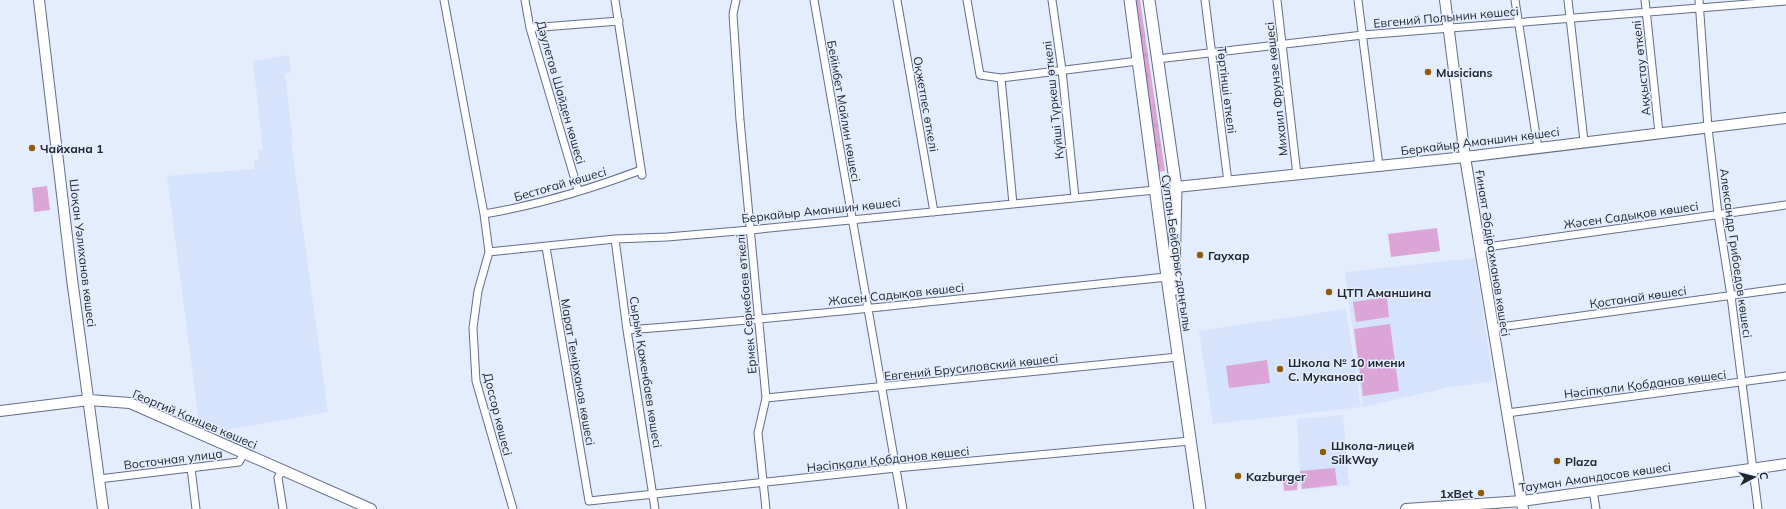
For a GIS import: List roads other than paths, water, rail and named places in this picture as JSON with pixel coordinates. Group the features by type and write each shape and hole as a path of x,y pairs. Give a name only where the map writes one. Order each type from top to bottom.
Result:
{"main road":[{"name":"Шоқан Уәлиханов көшесі","path":"39,0 72,279 103,509"},
{"name":"Сұлтан Бейбарыс даңғылы","path":"1130,0 1190,441 1203,508"},
{"name":"Сұлтан Бейбарыс даңғылы","path":"1149,0 1176,187 1174,276 1203,508"},
{"name":"Ғинаят Әбдірахманов көшесі","path":"1445,0 1465,158 1522,505"},
{"name":"Беркайыр Аманшин көшесі","path":"1176,187 1465,158 1584,141 1786,118"},
{"path":"1159,209 1168,211 1176,207"},
{"name":"Георгий Канцев көшесі","path":"0,411 89,400 130,403 371,509"},
{"name":"Тауман Амандосов көшесі","path":"1406,509 1522,505 1593,492 1786,464"}],"street":[{"path":"444,0 484,214 489,252"},
{"name":"Дәулетов Шайден көшесі","path":"525,0 530,28 578,190"},
{"path":"530,28 619,21 616,0"},
{"name":"Ермек Серкебаев өткелі","path":"736,0 733,14 737,82 766,398 758,433 766,509"},
{"name":"Бейімбет Майлин көшесі","path":"814,0 851,219 868,307 903,509"},
{"name":"Оқжетпес өткелі","path":"897,0 934,212"},
{"path":"967,0 980,75 1001,78 1138,61"},
{"name":"Күйші Түркеш өткелі","path":"1052,0 1062,70 1075,198"},
{"name":"Төртінші өткелі","path":"1205,0 1228,182"},
{"name":"Михаил Фрунзе көшесі","path":"1277,0 1296,175"},
{"path":"1358,0 1379,166"},
{"path":"1515,0 1538,148"},
{"path":"1568,0 1584,141"},
{"name":"Аққыстау өткелі","path":"1645,0 1659,133"},
{"name":"Александр Грибоедов көшесі","path":"1699,0 1708,128 1718,214 1731,296 1758,509"},
{"name":"Евгений Полынин көшесі","path":"1157,59 1363,35 1786,1"},
{"name":"Бестоғай көшесі","path":"484,214 511,210 578,190 602,185 642,172 619,21"},
{"path":"1001,78 1013,204"},
{"name":"Беркайыр Аманшин көшесі","path":"489,252 615,239 666,237 750,230 1155,190"},
{"name":"Жәсен Садықов көшесі","path":"1480,248 1786,205"},
{"name":"Сырым Қаженбаев көшесі","path":"615,239 627,330 654,494 655,509"},
{"name":"Марат Темірханов көшесі","path":"546,247 589,501"},
{"name":"Доссор көшесі","path":"489,252 478,291 473,328 476,381 513,509"},
{"name":"Жасен Садықов көшесі","path":"627,330 758,321 868,307 1167,277"},
{"name":"Қостанай көшесі","path":"1492,328 1786,288"},
{"name":"Евгений Брусиловский көшесі","path":"766,398 1178,357"},
{"name":"Нәсіпқали Қобданов көшесі","path":"1508,413 1786,376"},
{"name":"Нәсіпқали Қобданов көшесі","path":"589,501 896,468 1190,441"},
{"name":"Восточная улица","path":"99,478 239,462 244,453"},
{"path":"191,468 196,509"},
{"path":"282,470 278,478 283,509"},
{"path":"1593,492 1596,509"}],"place":[{"name":"Musicians","path":"1428,72"},
{"name":"Чайхана 1","path":"32,148"},
{"name":"Гаухар","path":"1200,255"},
{"name":"ЦТП Аманшина","path":"1329,292"},
{"name":"Школа № 10 имени С. Муканова","path":"1280,369"},
{"name":"Школа-лицей SilkWay","path":"1323,452"},
{"name":"Plaza","path":"1557,461"},
{"name":"Kazburger","path":"1238,476"},
{"name":"1xBet","path":"1481,493"}]}
